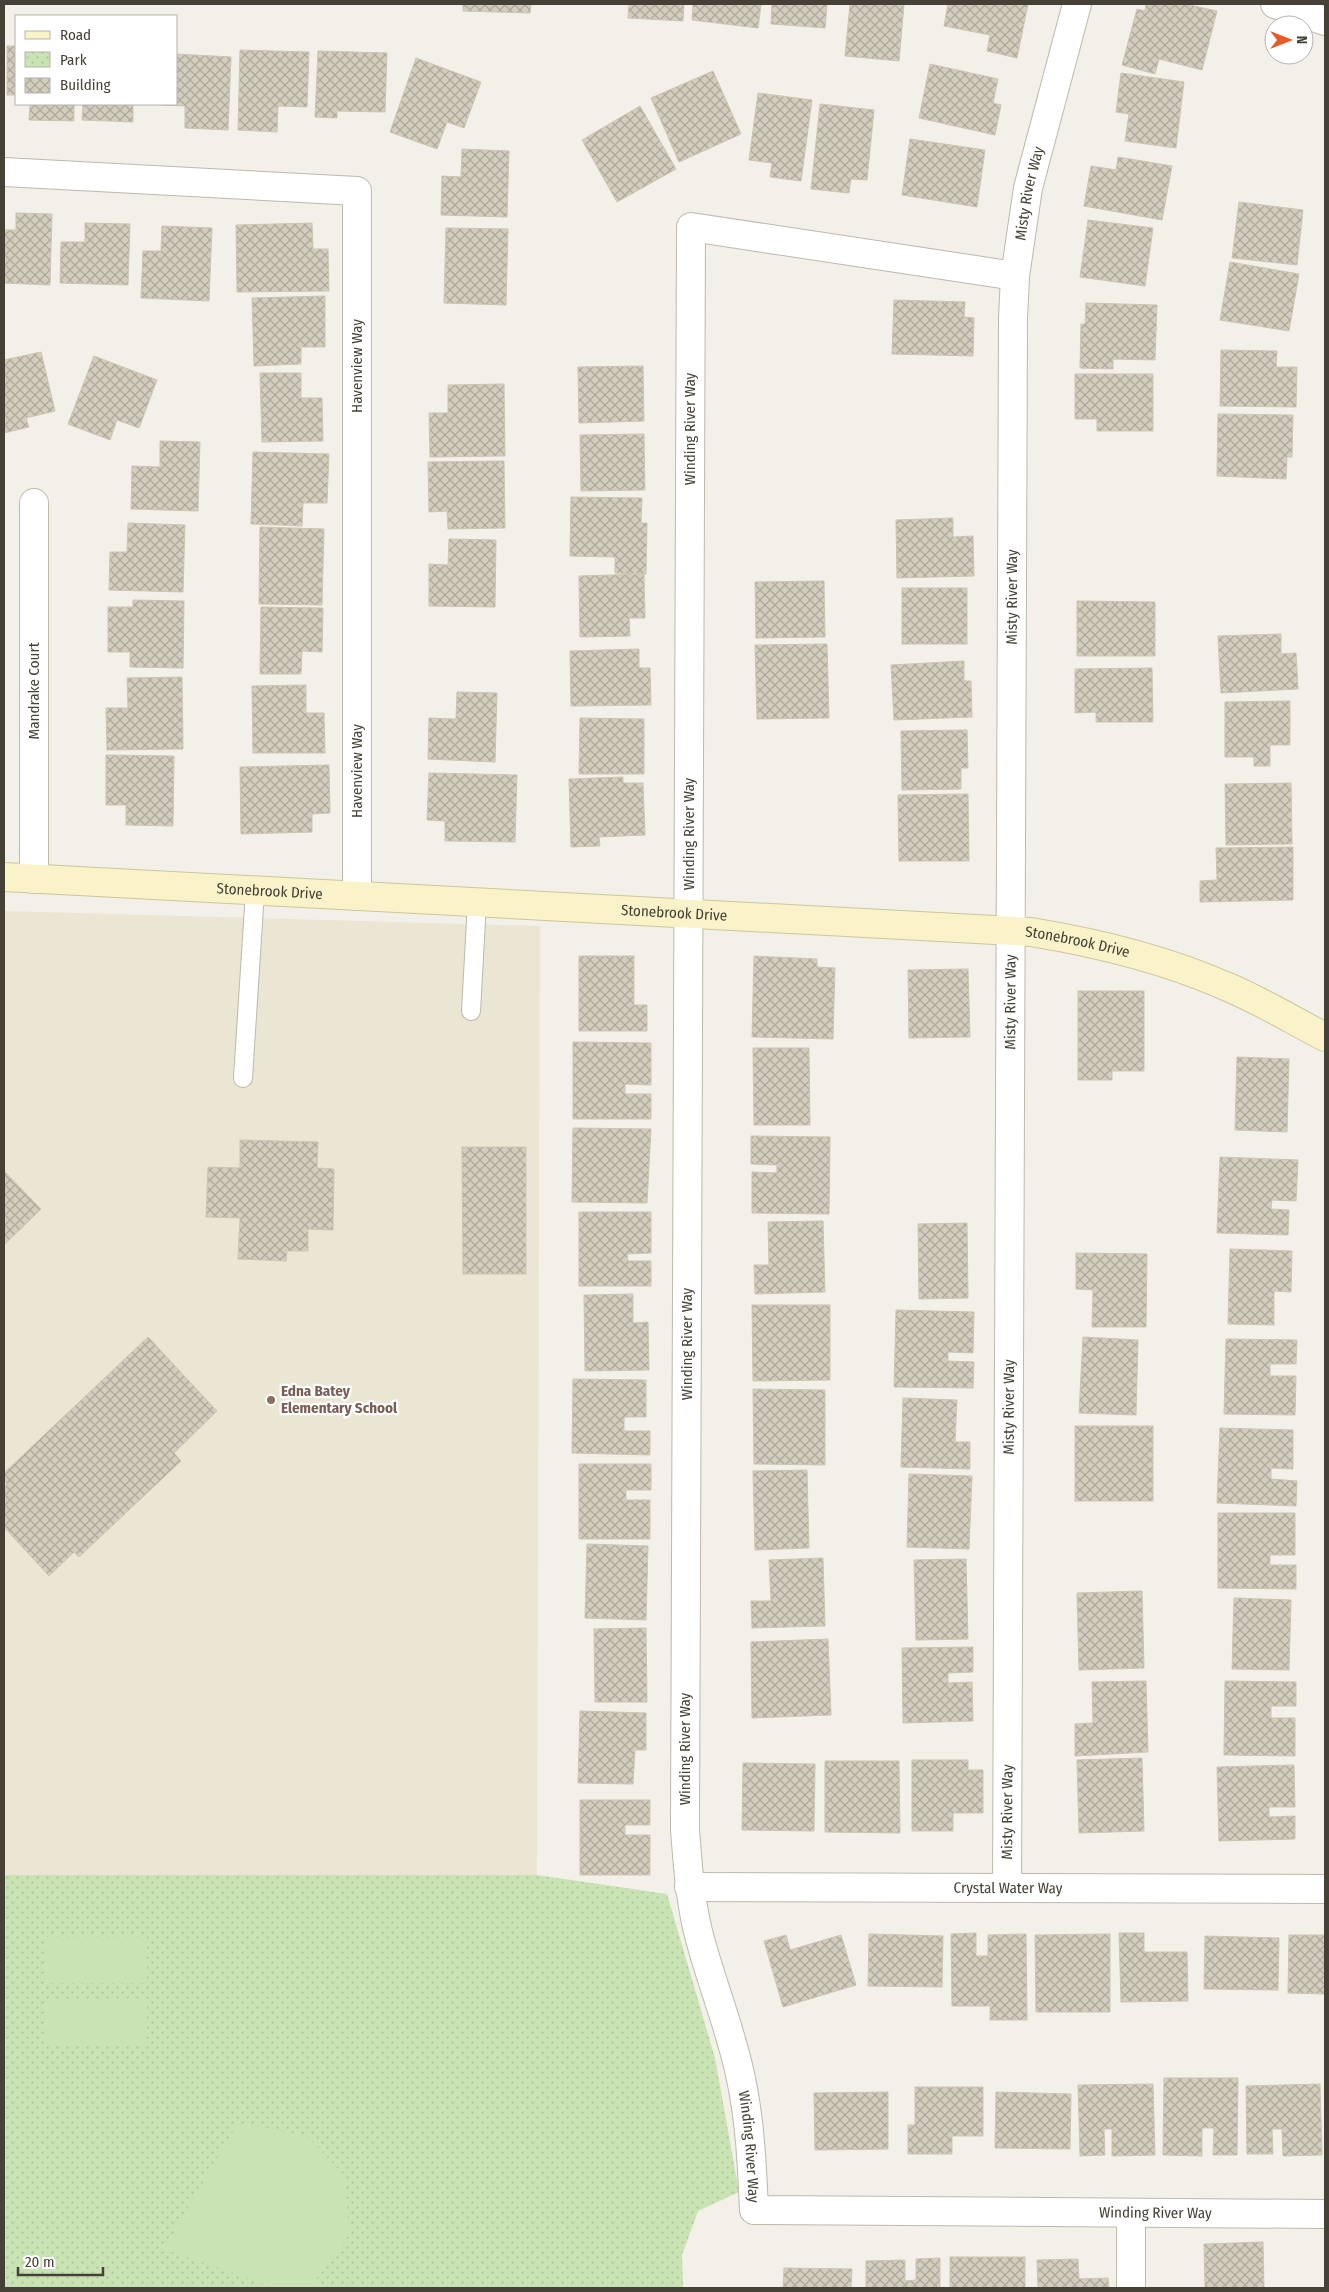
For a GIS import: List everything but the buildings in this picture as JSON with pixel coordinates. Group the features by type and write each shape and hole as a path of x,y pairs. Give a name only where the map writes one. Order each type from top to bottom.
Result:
{"street":[{"name":"Misty River Way","path":"1007,1888 1015,276 1028,188 1077,4"},
{"path":"1275,4 1325,21"},
{"name":"Havenview Way","path":"4,172 357,191 356,896"},
{"name":"Winding River Way","path":"1015,276 691,227 685,1830 689,1887 700,1939 724,2011 740,2076 751,2143 754,2210 1325,2214"},
{"name":"Mandrake Court","path":"34,503 34,879"},
{"name":"Stonebrook Drive","path":"4,877 1011,930 1101,944 1158,960 1224,985 1325,1037"},
{"name":"Crystal Water Way","path":"689,1887 1325,1889"},
{"path":"1131,2213 1131,2288"}],"lane":[{"path":"243,1078 255,890"},
{"path":"471,1011 477,902"}],"shaded area":[{"name":"Edna Batey Elementary School","path":"4,911 540,926 537,1875 4,1875"}],"green space":[{"path":"4,1875 537,1875 667,1894 715,2058 739,2192 698,2211 682,2255 683,2288 4,2288"},
{"path":"45,1937 147,1937 147,1983 45,1983"},
{"path":"147,1998 147,2045 45,2045 45,1999"},
{"path":"238,2123 307,2136 345,2176 349,2235 310,2288 276,2288 164,2249"}],"place":[{"name":"Edna Batey Elementary School","path":"271,1400"}]}
